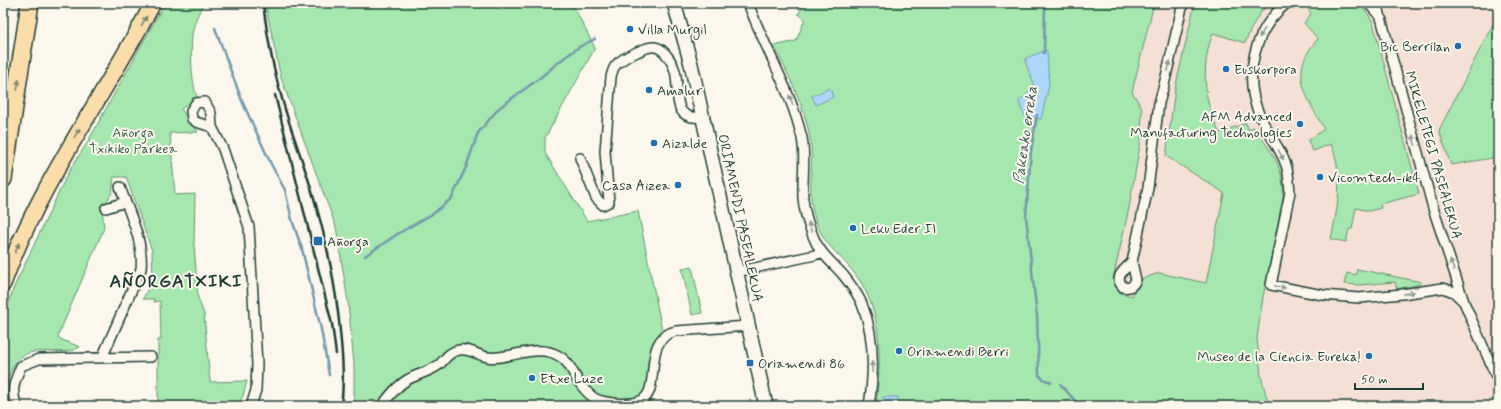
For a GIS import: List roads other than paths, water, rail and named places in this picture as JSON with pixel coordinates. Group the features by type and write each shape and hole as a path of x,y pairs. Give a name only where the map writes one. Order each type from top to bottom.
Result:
{"highway":[{"path":"3,179 30,3"}],"main road":[{"path":"3,284 22,237 68,148 126,53 153,3"}],"street":[{"name":"ORIAMENDI PASEALEKUA","path":"674,3 691,64 766,406"},
{"path":"748,3 764,44 788,92 796,115 802,140 804,159 803,198 806,216 813,238 821,252 843,275 862,304 868,324 871,342 872,368 869,406"},
{"path":"1132,262 1148,188 1159,103 1183,3"},
{"name":"MIKELETEGI PASEALEKUA","path":"1287,3 1274,16 1260,36 1252,65 1252,82 1255,101 1259,114 1286,166 1290,192 1271,285 1323,295 1359,298 1443,288 1454,292 1464,302"},
{"name":"MIKELETEGI PASEALEKUA","path":"1368,3 1380,16"},
{"name":"MIKELETEGI PASEALEKUA","path":"1377,3 1433,208 1464,302 1498,381"},
{"path":"580,158 596,198 603,205 609,202 605,151 611,77 616,65 629,56 643,50 654,47 662,50 676,74 680,108 686,115 692,118 702,117"},
{"path":"212,127 196,122 192,119 191,111 196,103 205,102 211,113 212,127 223,149 251,237 257,371 256,390 252,406"},
{"path":"102,358 141,269 142,260 141,247 120,187"},
{"path":"106,208 125,202"},
{"path":"736,272 815,255 821,252"},
{"path":"382,406 392,392 407,380 440,364 445,356 458,350 466,350 487,357 506,356 536,351 552,352 567,362 579,382 595,399 605,402 633,403 642,400 650,390 655,349 667,333 676,331 748,326"},
{"path":"17,406 12,392 15,379 21,366 39,359 151,357"}],"water":[{"path":"1047,50 1049,85 1041,119 1025,116 1019,101 1027,95 1033,83 1027,67 1026,58"},
{"path":"830,88 833,97 816,105 812,96"},
{"path":"883,397 898,397 898,405 883,406"}],"waterway":[{"name":"Pakeako erreka","path":"1044,53 1045,3"},
{"path":"215,28 242,101 271,164 285,190 292,220 302,249 321,329 329,375"},
{"path":"365,256 399,233 434,213 452,198 466,167 478,133 499,108 579,47 595,39"},
{"name":"Pakeako erreka","path":"1037,115 1031,151 1026,216 1037,316 1039,375 1043,379 1051,382"},
{"name":"Pakeako erreka","path":"1060,384 1080,406"}],"railway":[{"path":"263,3 270,49 278,84 316,204 330,263 337,302 342,350 343,382 341,406"},
{"path":"275,95 332,324 336,354"}],"place":[{"name":"Villa Murgil","path":"630,29"},
{"name":"Bic Berrilan","path":"1458,46"},
{"name":"Euskorpora","path":"1226,69"},
{"name":"Amalur","path":"649,90"},
{"name":"AFM Advanced Manufacturing Technologies","path":"1300,124"},
{"name":"Aizalde","path":"654,143"},
{"name":"Vicomtech-ik4","path":"1320,177"},
{"name":"Casa Aizea","path":"678,185"},
{"name":"Leku Eder II","path":"853,228"},
{"name":"Añorga","path":"318,241"},
{"name":"Oriamendi Berri","path":"899,351"},
{"name":"Museo de la Ciencia Eureka!","path":"1369,356"},
{"name":"Oriamendi 86","path":"750,363"},
{"name":"Etxe Luze","path":"532,378"}],"district":[{"name":"AÑORGATXIKI","path":"176,281"}],"park label":[{"name":"Añorga Txikiko Parkea","path":"133,140"}]}
